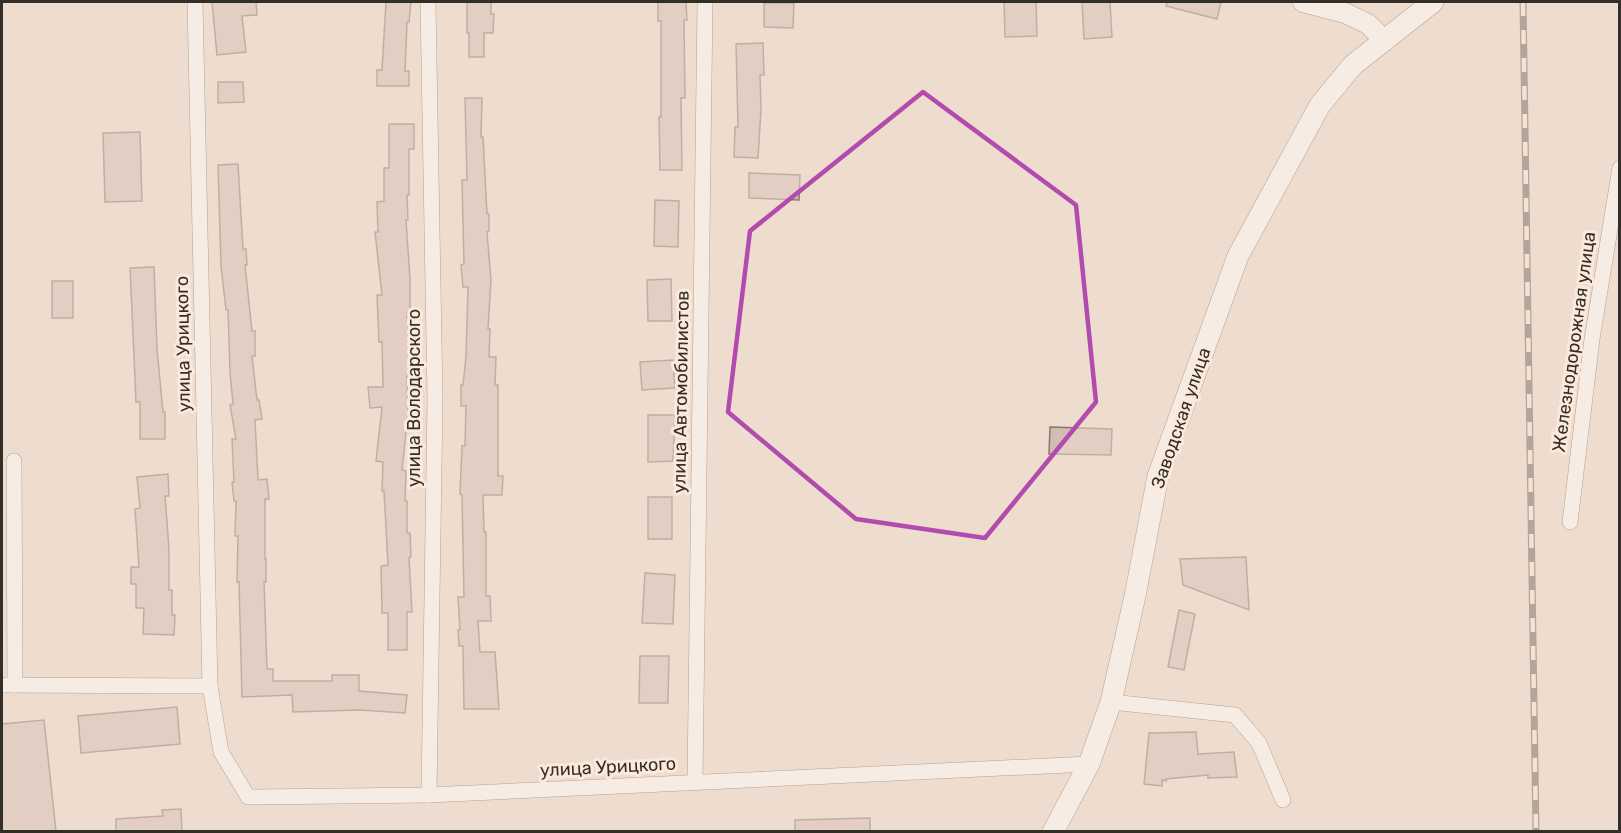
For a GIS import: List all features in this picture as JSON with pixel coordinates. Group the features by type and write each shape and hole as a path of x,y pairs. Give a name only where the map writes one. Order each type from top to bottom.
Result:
{"main road":[{"name":"Заводская улица","path":"1053,831 1089,764 1111,702 1135,596 1158,476 1238,255 1320,105 1353,65 1432,2"}],"street":[{"name":"улица Урицкого","path":"195,2 210,686 221,752 248,797 429,795 1089,764"},
{"name":"улица Володарского","path":"428,2 435,399 429,795"},
{"name":"улица Автомобилистов","path":"695,782 705,2"},
{"path":"1303,2 1345,13 1368,24 1385,41"},
{"name":"Железнодорожная улица","path":"1570,522 1592,339 1620,168"},
{"path":"14,460 8,685 210,686"},
{"path":"1111,702 1235,715 1259,743 1283,800"}],"highlighted area":[{"path":"923,92 1076,205 1096,402 985,538 856,519 728,412 750,231"}],"building":[{"path":"212,2 256,2 257,15 242,16 246,52 217,55"},
{"path":"386,2 411,2 409,22 407,22 405,71 409,71 409,86 377,86 377,70 382,70"},
{"path":"467,2 491,2 491,14 494,14 493,33 484,33 484,57 469,57"},
{"path":"658,2 686,2 687,20 684,20 685,98 681,98 682,170 660,170 661,21 658,21"},
{"path":"1004,2 1036,2 1037,36 1005,37"},
{"path":"1082,2 1110,2 1112,37 1084,39"},
{"path":"1167,2 1221,2 1217,19 1166,6"},
{"path":"764,3 794,3 793,28 764,27"},
{"path":"763,43 764,75 760,75 761,109 758,158 734,157 735,127 738,127 736,44"},
{"path":"218,82 243,82 244,102 218,103"},
{"path":"465,98 482,98 481,137 483,137 487,214 489,214 489,231 487,232 491,280 489,357 496,357 498,476 503,476 502,495 483,495 484,532 486,532 486,596 490,596 491,621 478,621 480,652 495,652 499,709 464,709 463,646 459,646 458,630 460,630 458,597 464,597 462,495 460,494 466,406 461,406 461,385 463,385 466,356 468,287 463,287 461,265 464,264 462,180 467,180"},
{"path":"389,124 414,124 414,149 409,149 408,220 406,220 410,279 410,313 407,313 411,376 407,376 408,413 402,470 406,471 405,501 407,501 407,533 410,533 411,557 409,558 412,612 407,612 407,650 388,650 388,613 382,613 381,566 388,565 384,491 382,491 383,462 376,461 382,407 370,408 368,387 383,387 382,342 379,342 377,295 382,295 375,232 378,232 377,202 384,201 384,168 389,168"},
{"path":"140,132 142,201 105,202 103,133"},
{"path":"238,164 243,249 246,249 247,265 245,265 252,331 255,331 255,356 252,356 257,400 259,400 262,419 255,420 258,480 267,479 269,499 265,499 266,582 264,582 267,669 273,669 273,681 332,681 332,675 359,675 359,691 407,695 405,713 360,710 293,712 292,695 242,697 239,582 237,582 238,536 235,536 236,501 234,501 232,482 234,482 232,439 236,439 230,405 233,404 228,310 226,310 221,266 218,165"},
{"path":"749,173 800,175 799,200 749,198"},
{"path":"655,200 679,201 678,247 654,246"},
{"path":"154,267 157,349 163,412 165,412 165,439 140,439 140,402 136,402 130,268"},
{"path":"671,279 672,321 648,321 647,280"},
{"path":"52,281 73,281 73,318 52,318"},
{"path":"673,360 675,388 642,390 640,362"},
{"path":"648,415 675,415 673,461 648,462"},
{"path":"1050,427 1112,429 1111,455 1049,454"},
{"path":"168,474 169,496 165,496 169,590 172,590 172,615 175,615 174,635 143,634 144,608 136,608 136,584 131,584 131,567 139,567 135,509 140,508 137,477"},
{"path":"648,497 672,497 672,539 648,539"},
{"path":"1246,557 1249,610 1183,585 1180,559"},
{"path":"645,573 675,575 673,624 642,623"},
{"path":"1179,610 1195,614 1184,670 1168,667"},
{"path":"640,656 669,656 668,703 639,703"},
{"path":"177,707 180,744 81,753 78,716"},
{"path":"44,720 56,831 2,831 2,724"},
{"path":"1196,732 1198,754 1234,752 1237,777 1208,778 1208,775 1166,779 1166,781 1162,780 1162,786 1144,784 1149,733"},
{"path":"181,809 182,831 116,831 116,819 163,816 162,810"},
{"path":"870,818 870,831 795,831 795,820"}],"railway":[{"path":"1523,2 1536,832"}]}
